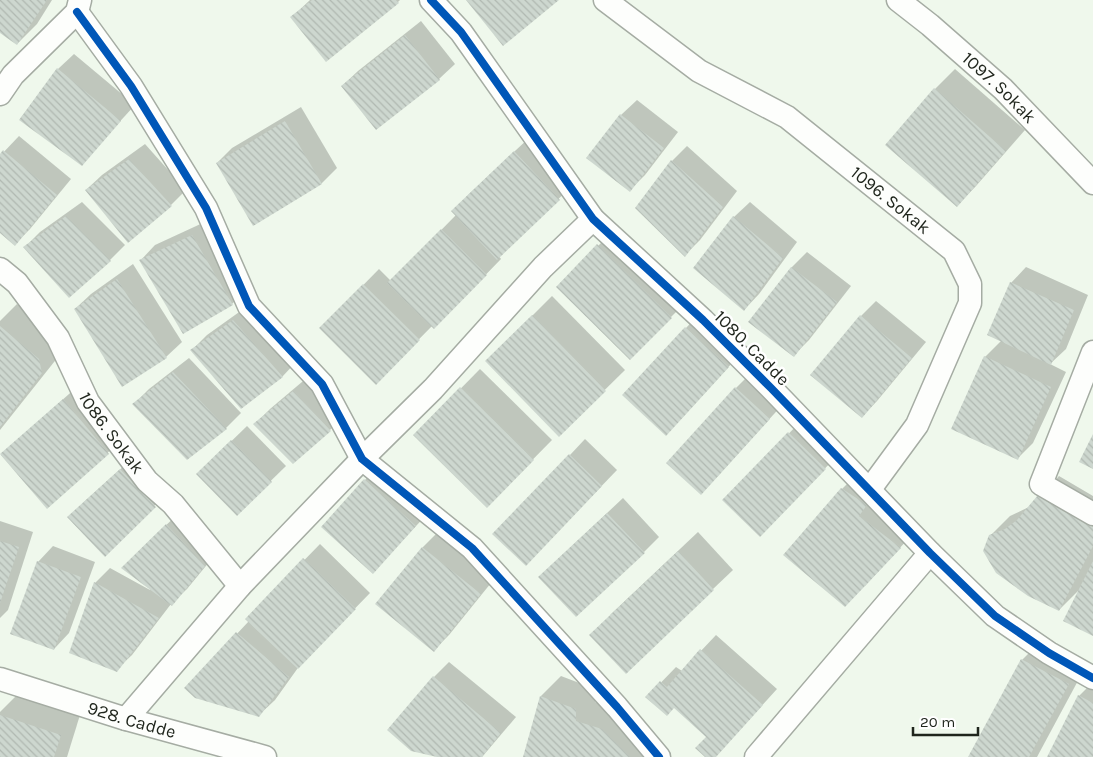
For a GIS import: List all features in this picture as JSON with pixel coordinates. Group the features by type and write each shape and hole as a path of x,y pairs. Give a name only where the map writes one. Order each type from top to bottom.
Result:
{"street":[{"name":"1080. Cadde","path":"431,0 461,32 593,219 730,347 870,489 930,553 995,616 1049,653 1093,678"},
{"name":"1096. Sokak","path":"604,0 699,71 787,117 954,250 970,284 970,303 917,425 870,489"},
{"name":"1097. Sokak","path":"898,0 930,25 1003,89 1093,183"},
{"path":"1,89 78,6 131,86 206,208 249,306 322,384 362,458 472,548 617,707 659,757"},
{"path":"126,719 240,586 362,458 433,389 543,266 593,219"},
{"name":"1086. Sokak","path":"0,269 17,283 58,338 88,402 147,481 173,504 240,586"},
{"path":"1093,352 1041,484 1093,514"},
{"path":"756,757 930,553"},
{"name":"928. Cadde","path":"0,679 126,719 265,757"}],"building":[{"path":"0,0 47,0 17,45 0,33"},
{"path":"312,0 396,0 399,3 326,62 290,17"},
{"path":"466,0 559,0 503,46"},
{"path":"405,35 440,80 376,130 341,86"},
{"path":"57,68 121,121 82,166 19,120"},
{"path":"934,88 1006,151 957,207 885,145"},
{"path":"620,114 664,148 630,192 586,158"},
{"path":"285,121 322,184 253,226 216,163"},
{"path":"3,150 57,195 15,246 0,233 0,154"},
{"path":"514,151 560,200 497,260 451,211"},
{"path":"129,159 172,206 128,243 85,190"},
{"path":"671,160 723,207 685,257 635,208"},
{"path":"66,216 111,261 69,298 23,247"},
{"path":"733,216 783,258 744,311 693,268"},
{"path":"441,229 487,275 434,329 387,283"},
{"path":"192,235 233,305 183,334 139,260"},
{"path":"597,244 672,318 630,360 556,287"},
{"path":"791,267 837,302 794,357 748,322"},
{"path":"117,279 167,358 122,387 74,309"},
{"path":"1010,282 1074,310 1051,365 987,335"},
{"path":"363,284 420,340 376,385 319,328"},
{"path":"532,315 606,391 559,437 485,361"},
{"path":"860,315 912,358 862,418 810,375"},
{"path":"233,320 283,377 241,409 190,350"},
{"path":"0,326 39,359 42,373 0,427"},
{"path":"685,327 729,367 666,436 622,395"},
{"path":"984,356 1051,387 1018,460 951,429"},
{"path":"173,372 227,429 187,460 132,404"},
{"path":"460,387 534,460 487,508 413,435"},
{"path":"735,387 770,419 701,495 666,463"},
{"path":"293,391 331,431 293,464 253,424"},
{"path":"63,399 109,454 47,509 0,454"},
{"path":"788,432 826,469 760,537 722,500"},
{"path":"1093,434 1093,469 1079,462"},
{"path":"231,440 272,482 237,516 196,474"},
{"path":"569,454 602,486 526,566 492,534"},
{"path":"120,469 156,507 105,557 67,517"},
{"path":"364,479 416,526 373,574 321,527"},
{"path":"841,488 867,505 859,516 901,548 845,607 783,555"},
{"path":"1038,495 1093,527 1093,546 1059,611 1028,596 996,573 983,551 989,535 1005,529 1017,520"},
{"path":"607,513 645,553 576,617 538,577"},
{"path":"166,524 205,566 172,606 121,568"},
{"path":"0,541 19,547 0,603"},
{"path":"422,547 481,594 434,652 375,604"},
{"path":"678,551 714,590 626,674 589,635"},
{"path":"303,558 356,609 298,669 245,619"},
{"path":"37,561 81,577 54,650 10,634"},
{"path":"1093,561 1093,636 1063,621"},
{"path":"94,582 159,618 117,672 69,653"},
{"path":"236,632 289,677 259,717 195,698 184,688"},
{"path":"700,649 763,705 716,757 705,757 695,748 706,737 674,708 667,716 645,697 660,681 667,687"},
{"path":"1021,659 1069,684 1029,757 968,757"},
{"path":"433,676 501,733 482,757 437,757 411,751 387,730"},
{"path":"1078,695 1093,703 1093,757 1047,757"},
{"path":"540,696 576,709 576,721 602,729 630,757 523,757"},
{"path":"0,715 61,735 54,757 0,757"}],"cycle path":[{"path":"431,0 461,32 593,219 703,320 930,553 995,616 1049,653 1093,678"},
{"path":"77,12 131,86 206,208 249,306 322,384 362,459 472,548 617,707 659,757"}]}
